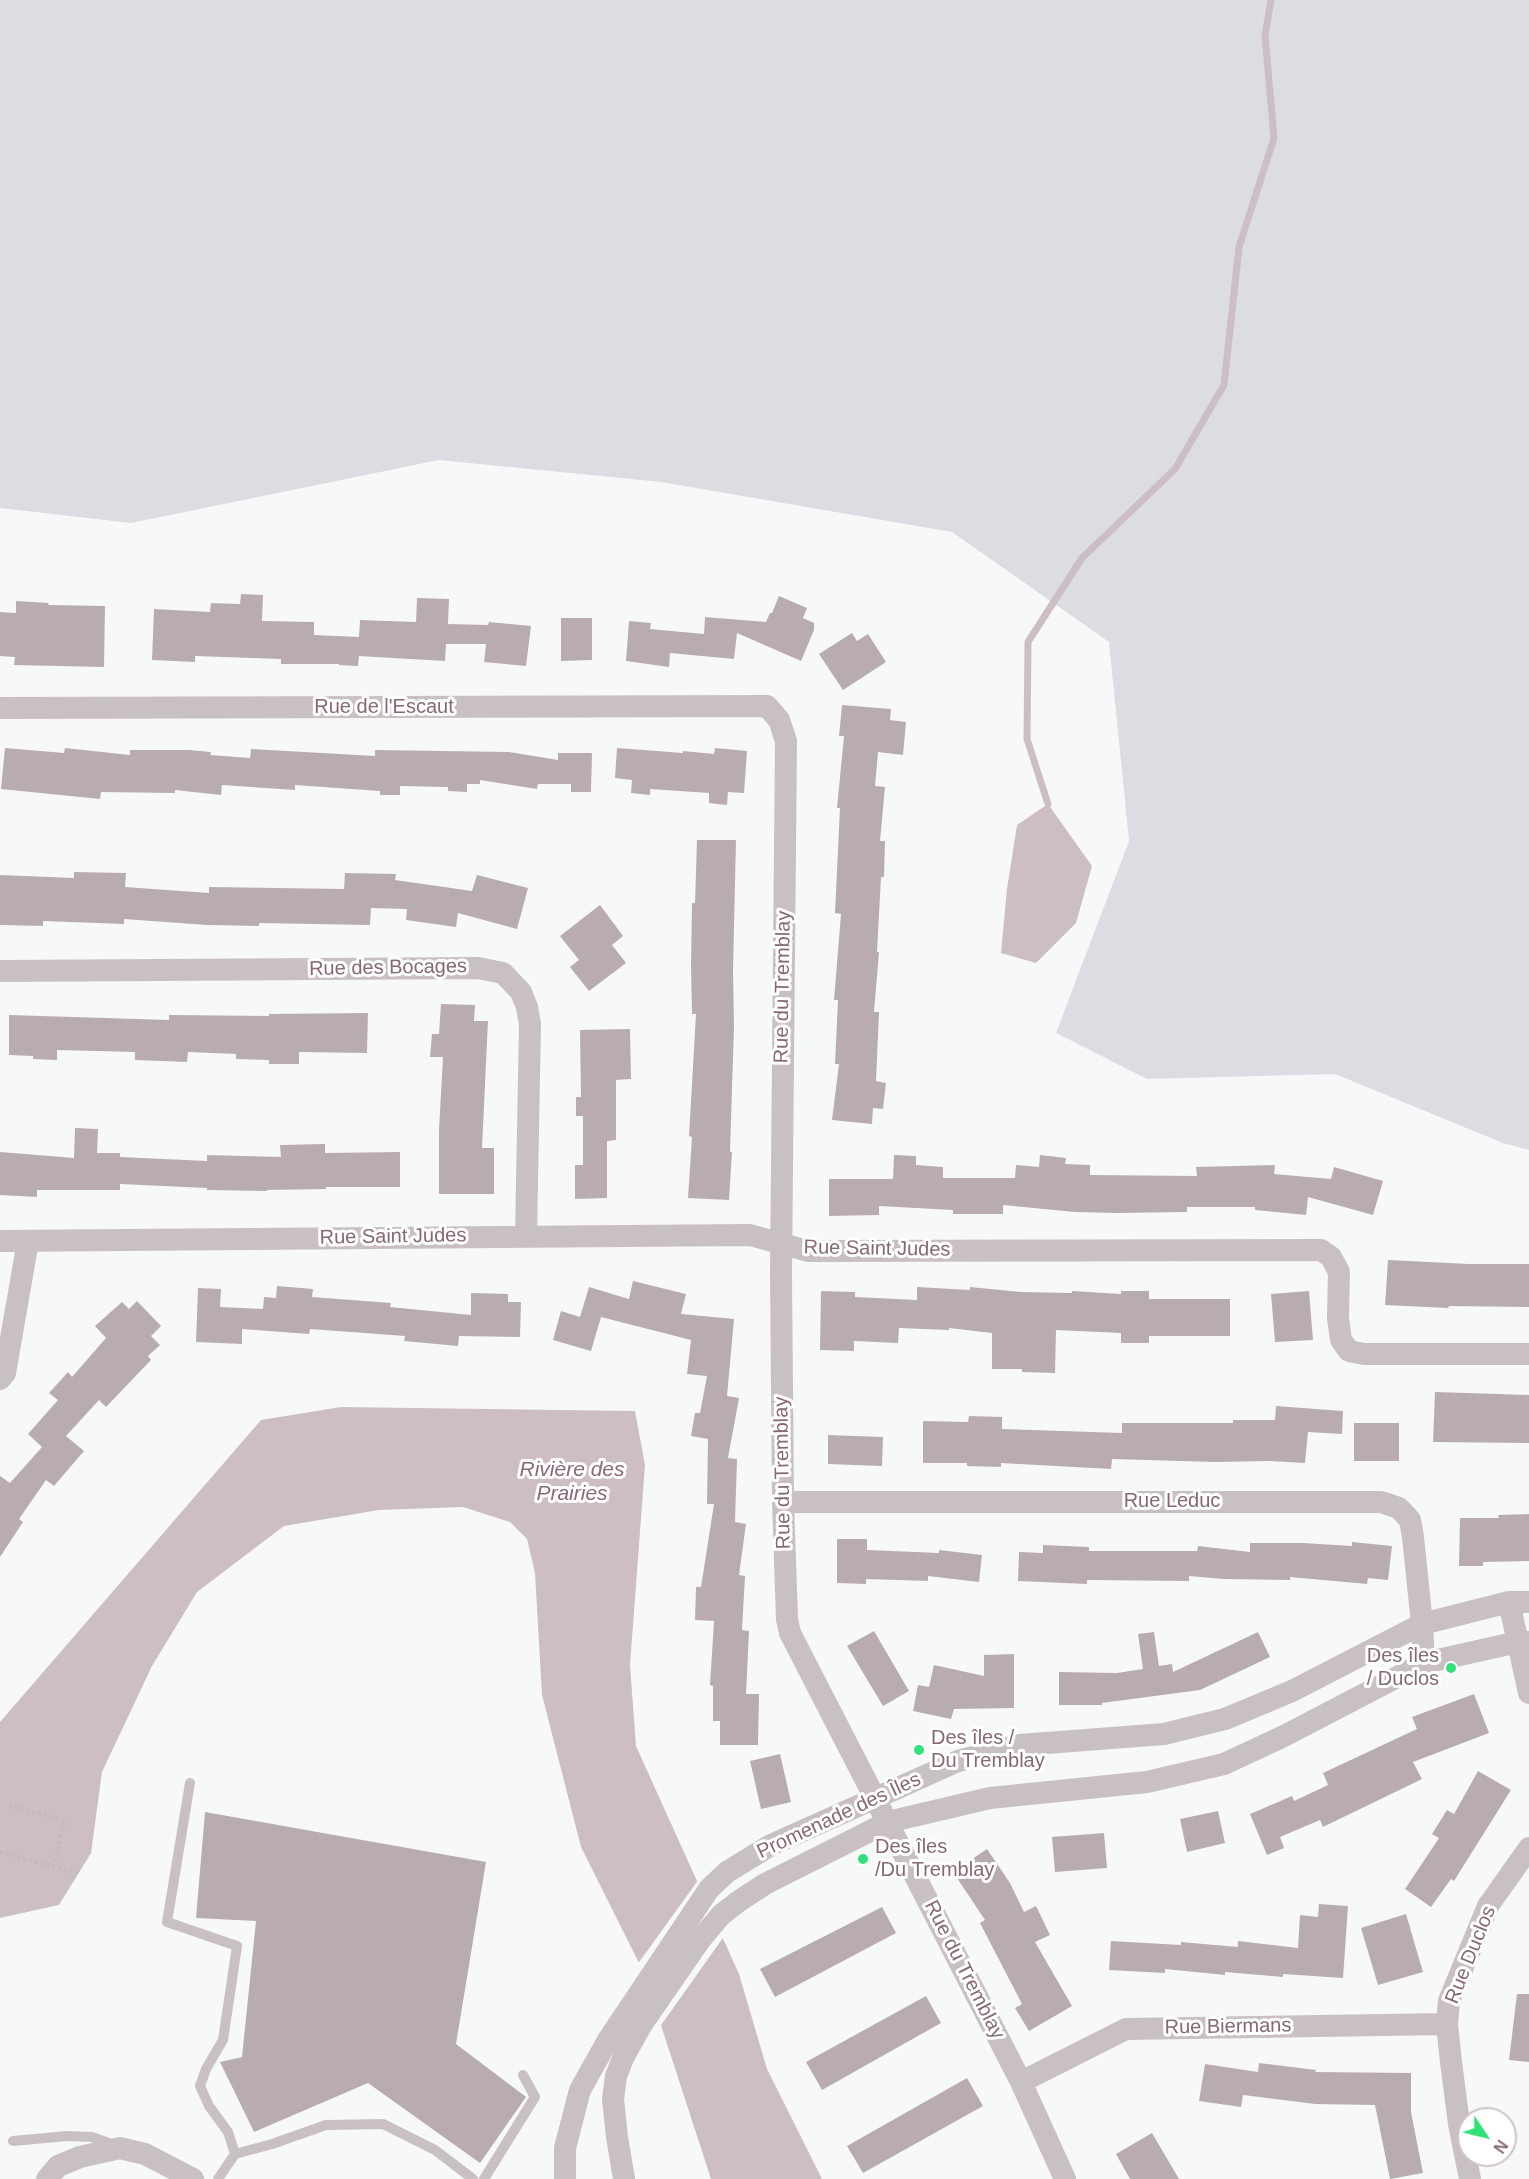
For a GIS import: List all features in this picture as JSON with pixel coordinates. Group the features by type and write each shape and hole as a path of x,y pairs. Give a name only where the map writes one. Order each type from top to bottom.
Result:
{"street":[{"name":"Rue de l'Escaut","path":"0,708 767,706"},
{"name":"Rue du Tremblay","path":"767,706 779,720 786,741 781,1243 785,1603 790,1633 1021,2082 1065,2179"},
{"name":"Rue des Bocages","path":"0,971 478,968 503,973 521,992 530,1024 526,1236"},
{"name":"Rue Saint Judes","path":"0,1241 750,1235 808,1251 1321,1250 1331,1257 1339,1272 1338,1318 1341,1341 1349,1352 1364,1354 1529,1354"},
{"path":"0,1379 5,1373 28,1241"},
{"name":"Rue Leduc","path":"783,1502 1352,1500 1382,1502 1399,1508 1410,1520 1422,1624 1424,1663"},
{"path":"1519,1602 1529,1693"},
{"name":"Promenade des Îles","path":"624,2179 613,2099 616,2076 638,2014 709,1889 727,1872 771,1845 958,1761 1020,1745 1164,1734 1225,1719 1292,1690 1422,1624 1519,1602"},
{"name":"Promenade des Îles","path":"565,2179 565,2148 580,2090 608,2040 638,2014 721,1916 765,1884 888,1822 990,1798 1147,1782 1224,1764 1284,1736 1424,1663 1523,1642"},
{"name":"Rue Duclos","path":"1470,2179 1459,2124 1447,2024 1449,2001 1488,1906 1529,1848"},
{"name":"Rue Biermans","path":"1021,2082 1126,2029 1447,2024"},
{"path":"47,2179 58,2166 80,2157 120,2148 145,2154 192,2179"}],"lane":[{"path":"190,1783 167,1922 237,1946 223,2040 206,2069 200,2086 209,2106 228,2132 235,2154"},
{"path":"484,2179 535,2097 523,2075"},
{"path":"218,2179 235,2154 326,2125 383,2124 435,2150 473,2179"},
{"path":"13,2141 67,2136 92,2137 120,2148"}],"path":[{"path":"9,1806 64,1820 54,1866"},
{"path":"0,1852 79,1873"}],"shaded area":[{"path":"0,0 1529,0 1529,1150 1503,1143 1335,1074 1147,1079 1056,1033 1129,841 1109,642 952,532 661,482 439,460 131,523 0,508"}],"water":[{"path":"1048,804 1092,866 1076,923 1036,963 1001,953 1007,889 1017,825"},
{"name":"Rivière des Prairies","path":"341,1407 635,1411 645,1465 630,1665 636,1746 739,1974 767,2069 822,2179 711,2179 644,1973 581,1847 542,1695 535,1573 527,1539 510,1522 463,1507 379,1510 284,1526 197,1592 152,1666 102,1772 91,1853 59,1905 0,1918 0,1722 261,1420"}],"pier":[{"path":"699,1879 725,1935 659,2028 637,1965"}],"building":[{"path":"241,594 263,595 262,621 314,622 314,635 359,637 360,620 416,622 417,598 449,599 448,624 488,625 489,622 531,626 526,666 484,662 486,644 446,644 445,661 359,656 358,666 281,664 281,659 195,656 195,662 152,660 154,609 210,612 211,603 240,604"},
{"path":"779,596 807,608 803,618 814,623 814,630 801,661 737,633 734,659 670,653 669,667 626,661 629,621 651,623 650,629 704,634 705,617 766,622"},
{"path":"16,601 49,603 48,605 105,606 104,667 14,665 15,657 0,656 0,612 16,613"},
{"path":"561,618 592,618 592,660 561,661"},
{"path":"852,633 857,641 868,634 886,662 843,690 819,654"},
{"path":"842,705 891,709 890,720 906,722 903,755 878,752 875,786 885,787 880,841 885,841 884,877 881,877 877,952 879,952 874,1012 879,1012 876,1081 886,1083 883,1109 873,1108 872,1124 832,1120 839,1064 835,1064 838,1000 834,1000 841,914 835,913 840,808 837,808 844,736 839,736"},
{"path":"5,748 64,753 65,748 130,755 130,750 189,750 211,752 210,755 250,758 251,749 375,756 375,750 509,752 558,760 558,753 592,753 591,792 571,792 571,784 538,784 537,789 480,780 480,784 467,784 467,792 448,791 448,787 400,786 400,795 380,795 380,791 295,785 295,790 222,785 221,795 175,790 175,793 101,792 100,799 1,789"},
{"path":"617,748 714,754 715,748 747,751 744,793 728,792 727,805 709,803 709,793 650,789 650,795 631,793 632,780 615,778"},
{"path":"697,840 736,840 730,1152 732,1152 729,1200 688,1198 696,1014 692,1014 692,903 695,903"},
{"path":"74,872 126,873 125,887 209,893 209,887 344,889 345,873 396,874 395,880 472,891 477,875 528,888 517,929 458,913 456,927 406,920 407,909 371,908 370,925 259,923 259,926 207,925 124,919 124,924 43,921 43,926 0,925 0,875 74,878"},
{"path":"600,905 623,936 612,945 626,963 589,991 570,967 579,960 560,936"},
{"path":"441,1004 475,1005 474,1021 488,1021 482,1148 494,1148 494,1194 439,1194 439,1130 443,1057 430,1057 432,1034 439,1034"},
{"path":"368,1013 367,1053 299,1052 299,1064 269,1064 269,1060 236,1059 236,1054 188,1052 187,1062 135,1060 135,1052 57,1050 57,1060 9,1055 9,1015 169,1020 169,1015 269,1016 269,1014"},
{"path":"630,1029 631,1079 616,1080 616,1140 607,1141 607,1198 575,1199 575,1165 583,1165 583,1116 576,1116 576,1097 581,1097 580,1030"},
{"path":"75,1128 98,1129 97,1153 120,1153 120,1157 207,1161 207,1155 281,1157 280,1145 325,1144 325,1153 400,1152 400,1187 326,1187 326,1189 267,1191 207,1190 207,1188 120,1184 120,1190 37,1190 37,1197 0,1195 0,1152 74,1158"},
{"path":"894,1155 916,1156 916,1165 943,1167 943,1178 1015,1178 1016,1165 1039,1167 1040,1155 1066,1158 1065,1164 1090,1165 1090,1175 1197,1176 1196,1167 1275,1165 1274,1174 1331,1179 1334,1167 1383,1181 1373,1215 1308,1197 1306,1215 1255,1210 1255,1207 1187,1207 1187,1212 1116,1213 1075,1212 1003,1205 1003,1214 953,1214 953,1210 879,1206 879,1215 829,1216 829,1179 893,1179"},
{"path":"1388,1260 1529,1264 1529,1307 1449,1306 1448,1308 1385,1305"},
{"path":"633,1281 686,1294 681,1314 734,1319 727,1396 739,1398 728,1458 737,1459 735,1522 746,1524 739,1575 745,1576 742,1630 749,1631 746,1694 759,1694 758,1745 720,1745 720,1721 713,1721 713,1686 710,1685 714,1621 695,1620 696,1587 701,1587 714,1504 707,1504 708,1439 691,1436 695,1413 700,1413 707,1376 687,1374 691,1340 601,1317 591,1351 553,1340 561,1311 580,1317 589,1287 629,1299"},
{"path":"277,1286 313,1289 312,1297 391,1303 390,1307 471,1315 471,1293 508,1294 508,1302 521,1302 520,1337 459,1336 458,1346 404,1341 405,1336 310,1329 309,1334 242,1329 242,1344 196,1342 198,1288 221,1289 220,1307 263,1309 264,1297 276,1298"},
{"path":"917,1287 970,1290 970,1287 1021,1292 1072,1293 1072,1291 1121,1294 1121,1291 1149,1291 1149,1299 1230,1299 1230,1336 1149,1336 1149,1343 1121,1343 1121,1333 1056,1330 1055,1373 1022,1372 1022,1369 992,1369 992,1333 949,1328 949,1330 899,1328 898,1343 854,1341 854,1351 820,1350 821,1291 855,1292 855,1297 917,1300"},
{"path":"1309,1291 1313,1340 1275,1342 1271,1294"},
{"path":"137,1301 161,1326 151,1336 160,1345 148,1356 151,1360 106,1407 99,1400 66,1436 84,1451 54,1486 46,1480 19,1519 23,1522 0,1557 0,1476 10,1483 42,1447 28,1434 58,1400 49,1393 68,1372 72,1377 106,1338 95,1326 122,1302 129,1309"},
{"path":"1435,1392 1529,1395 1529,1443 1433,1442"},
{"path":"1276,1406 1343,1411 1342,1434 1308,1432 1305,1463 1112,1459 1111,1469 1001,1463 1001,1467 967,1466 967,1463 923,1463 923,1421 968,1422 969,1416 1002,1417 1002,1429 1122,1433 1122,1423 1233,1423 1233,1420 1275,1420"},
{"path":"1354,1423 1399,1423 1399,1461 1354,1461"},
{"path":"828,1435 883,1437 882,1466 828,1464"},
{"path":"1529,1514 1529,1561 1483,1562 1483,1566 1459,1566 1460,1518 1499,1518 1498,1515"},
{"path":"837,1539 867,1539 867,1550 939,1553 939,1550 982,1555 979,1582 928,1576 928,1581 866,1579 866,1584 837,1583"},
{"path":"1352,1542 1392,1546 1388,1580 1368,1578 1367,1584 1290,1577 1290,1580 1189,1576 1189,1581 1087,1580 1087,1584 1018,1581 1019,1552 1043,1553 1043,1545 1089,1547 1089,1551 1197,1551 1198,1546 1250,1552 1250,1543 1352,1546"},
{"path":"874,1631 909,1691 883,1706 847,1646"},
{"path":"1154,1632 1159,1666 1172,1664 1173,1672 1258,1632 1270,1657 1200,1690 1102,1703 1102,1705 1059,1705 1059,1672 1117,1673 1143,1669 1138,1634"},
{"path":"1014,1654 1014,1708 954,1709 951,1719 913,1711 918,1685 929,1687 934,1665 984,1676 984,1655"},
{"path":"1474,1694 1489,1733 1413,1762 1422,1779 1323,1827 1320,1820 1280,1837 1284,1848 1267,1855 1250,1814 1292,1796 1294,1801 1328,1785 1323,1773 1417,1729 1412,1717"},
{"path":"780,1754 791,1802 761,1809 750,1761"},
{"path":"1478,1771 1511,1790 1454,1881 1451,1879 1431,1907 1405,1889 1439,1838 1432,1834 1447,1810 1454,1814"},
{"path":"1218,1811 1225,1843 1187,1852 1180,1819"},
{"path":"205,1812 486,1862 456,2044 526,2097 480,2163 368,2083 254,2132 220,2062 242,2057 256,1921 196,1918"},
{"path":"1104,1833 1107,1868 1055,1872 1052,1837"},
{"path":"987,1849 1010,1883 1024,1912 1036,1906 1050,1935 1035,1942 1072,2006 1029,2031 1015,2008 1022,2004 980,1923 985,1920 953,1872"},
{"path":"1319,1904 1348,1906 1343,1978 1283,1974 1283,1977 1225,1972 1225,1975 1165,1969 1165,1973 1109,1970 1111,1941 1181,1945 1181,1942 1238,1947 1238,1941 1298,1948 1300,1915 1318,1917"},
{"path":"882,1907 896,1933 775,1997 760,1969"},
{"path":"1406,1914 1423,1972 1378,1985 1361,1928"},
{"path":"1517,1994 1529,1994 1529,2062 1509,2060"},
{"path":"926,1996 941,2023 822,2090 806,2062"},
{"path":"1259,2063 1316,2070 1315,2072 1411,2073 1411,2112 1423,2173 1390,2179 1375,2105 1315,2104 1243,2095 1241,2107 1199,2101 1205,2064 1258,2072"},
{"path":"967,2078 983,2106 863,2173 847,2146"},
{"path":"1152,2133 1179,2179 1130,2179 1116,2154"}],"waterway":[{"path":"1048,804 1027,739 1028,642 1082,558 1175,469 1224,385 1239,247 1274,138 1265,35 1271,0"}],"place":[{"name":"Des îles / Duclos","path":"1451,1668"},
{"name":"Des îles / Du Tremblay","path":"919,1750"},
{"name":"Des îles /Du Tremblay","path":"863,1859"}]}
